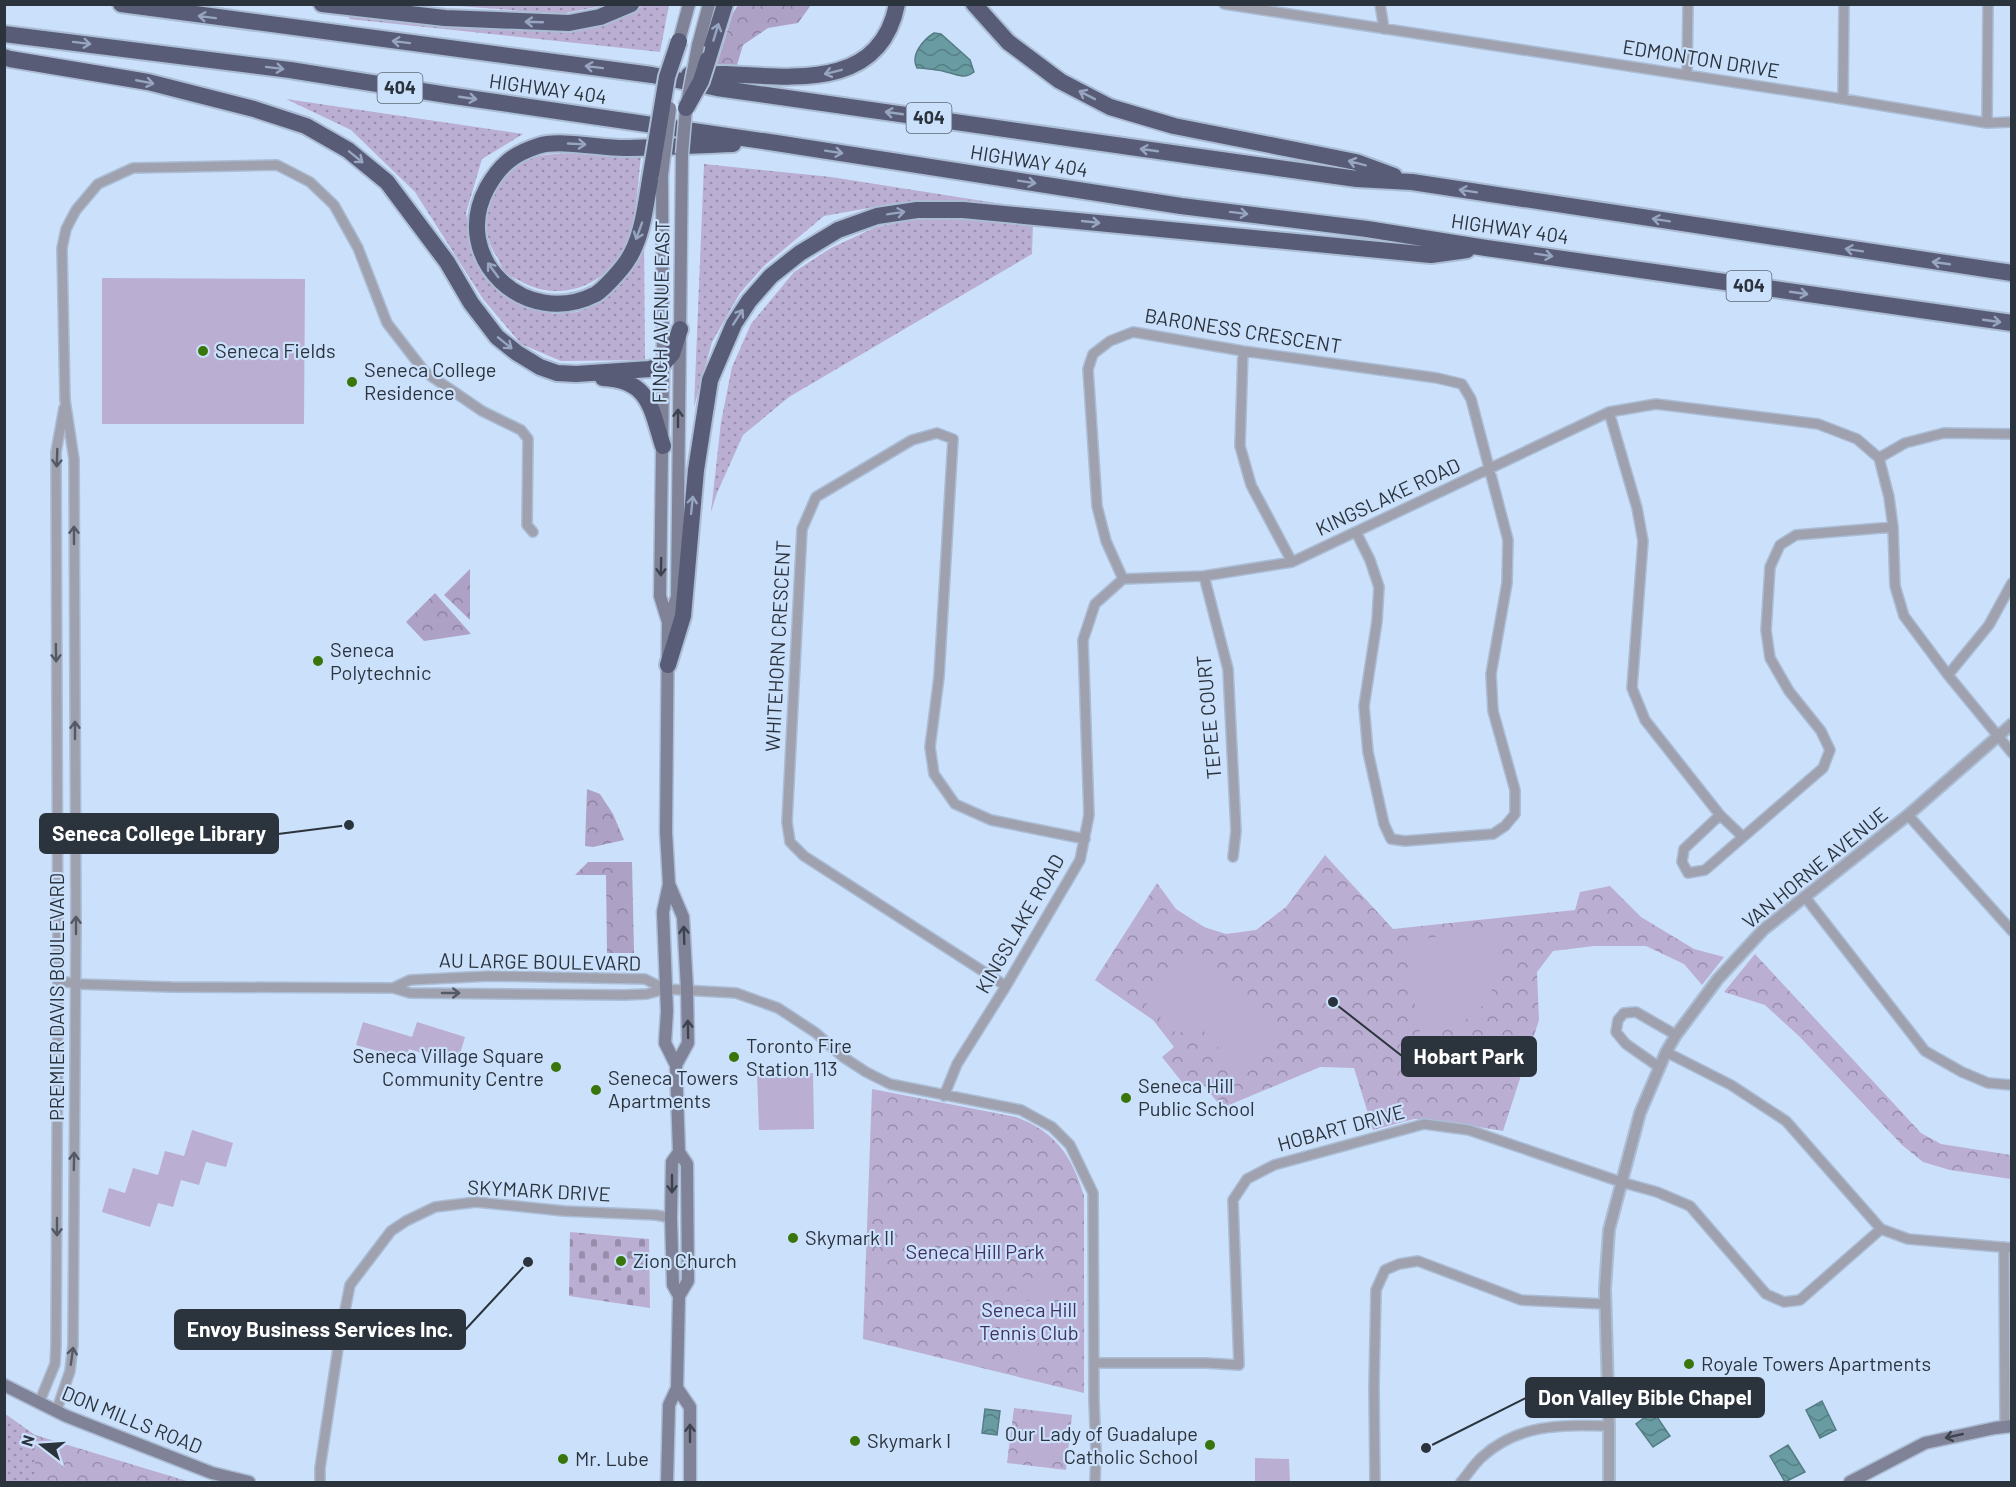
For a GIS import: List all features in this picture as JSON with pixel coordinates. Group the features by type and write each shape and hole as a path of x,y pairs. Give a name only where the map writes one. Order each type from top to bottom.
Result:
{"highway":[{"name":"HIGHWAY 404","path":"121,4 652,75 717,88 1357,179 1412,182 2012,273"},
{"path":"322,4 444,18 569,23 600,17 631,4"},
{"path":"686,108 701,81 725,4"},
{"path":"652,75 724,74 788,78 832,73 861,62 884,40 894,22 897,4"},
{"path":"974,4 1008,42 1051,75 1110,106 1174,126 1356,162 1412,182"},
{"name":"HIGHWAY 404","path":"4,33 290,70 459,97 776,142 1181,206 1366,229 2012,323"},
{"path":"679,41 666,77 656,175 642,225 628,261 598,293 578,301 556,304 532,301 506,286 490,268 479,247 477,222 482,198 497,171 516,154 540,145 570,144 622,148 776,142"},
{"path":"4,57 148,82 254,109 306,126 348,150 387,182 447,262 471,303 497,337 540,367 557,373 576,374 650,369 663,364 672,354 680,329"},
{"path":"668,665 683,616 696,470 710,380 720,352 749,301 771,276 800,253 838,230 877,216 917,210 963,210 1431,255 1486,248"},
{"path":"576,374 588,378 619,381 630,384 642,392 648,402 663,446"}],"main road":[{"path":"679,41 689,4"},
{"name":"FINCH AVENUE EAST","path":"668,622 677,597 681,171 686,108 698,45 709,4"},
{"name":"FINCH AVENUE EAST","path":"656,175 663,364 660,596 668,622 666,832 669,884 663,912 665,1043 676,1065 679,1152 687,1164 689,1238 688,1281 679,1296 677,1388 669,1405 667,1482"},
{"name":"FINCH AVENUE EAST","path":"669,884 683,917 687,989 688,1043 676,1065"},
{"name":"FINCH AVENUE EAST","path":"679,1152 672,1162 671,1218 673,1285 679,1296"},
{"name":"DON MILLS ROAD","path":"4,1385 56,1412 212,1473 249,1482"},
{"name":"FINCH AVENUE EAST","path":"677,1388 690,1407 690,1482"},
{"path":"1850,1482 1925,1443 2008,1426"}],"street":[{"name":"EDMONTON DRIVE","path":"1224,4 1987,123 2012,122"},
{"path":"1380,4 1384,29"},
{"path":"1687,75 1688,4"},
{"path":"1843,99 1844,4"},
{"path":"1987,123 1988,4"},
{"name":"PREMIER DAVIS BOULEVARD","path":"56,1412 70,1371 73,1345 76,984 74,452 65,400 62,248 66,229 76,210 98,184 133,168 278,165 310,182 334,205 358,248 387,323 425,372 482,411 521,430 528,439 526,517 527,525 533,532"},
{"name":"BARONESS CRESCENT","path":"1124,579 1107,541 1097,506 1088,369 1093,354 1110,341 1133,332 1243,351 1437,378 1462,384 1471,399 1490,468"},
{"path":"1243,351 1240,446 1251,485 1292,562"},
{"name":"PREMIER DAVIS BOULEVARD","path":"39,1403 55,1364 56,1346 58,980 56,452 65,400"},
{"name":"KINGSLAKE ROAD","path":"944,1096 957,1064 1080,860 1089,815 1083,640 1095,604 1124,579 1204,576 1292,562 1609,412 1656,404 1818,424 1857,439 1879,459"},
{"path":"1609,412 1637,508 1642,541 1632,688 1645,720 1720,815 1743,837"},
{"name":"WHITEHORN CRESCENT","path":"1006,986 804,856 790,842 787,822 802,528 816,497 912,440 937,433 953,439 939,677 930,747 933,774 955,804 991,820 1085,839"},
{"path":"2012,434 1944,433 1905,443 1879,459 1889,497 1893,527 1895,586 1904,616 1948,675 2012,753"},
{"path":"1356,532 1370,560 1378,587 1377,621 1364,706 1368,752 1384,824 1391,839 1405,842 1493,834 1505,826 1515,814 1515,790 1493,711 1491,674 1507,583 1508,540 1490,468"},
{"path":"1720,815 1684,849 1682,862 1688,873 1705,870 1823,768 1830,750 1821,731 1789,691 1770,658 1766,630 1770,567 1780,545 1796,535 1893,527"},
{"name":"TEPEE COURT","path":"1204,576 1228,669 1236,831 1233,857"},
{"path":"1948,675 1989,625 2012,583"},
{"name":"VAN HORNE AVENUE","path":"1609,1482 1605,1304 1609,1230 1640,1113 1666,1052 1676,1035 1719,979 1763,930 1908,815 2012,724"},
{"path":"1908,815 2012,931"},
{"path":"1805,897 1925,1051 1962,1072 1988,1083 2012,1085"},
{"name":"AU LARGE BOULEVARD","path":"393,988 410,980 490,976 645,979 665,989"},
{"name":"AU LARGE BOULEVARD","path":"58,980 76,984 180,987 393,988 410,993 647,994 665,989"},
{"path":"665,989 736,993 778,1008 816,1033 843,1057 890,1084 1021,1110 1052,1127 1070,1145 1093,1193 1095,1482"},
{"path":"1659,1067 1626,1044 1616,1032 1618,1020 1624,1013 1636,1012 1676,1035"},
{"path":"1666,1052 1731,1085 1786,1121 1881,1229 1908,1239 2008,1247 2008,1426"},
{"name":"HOBART DRIVE","path":"1094,1363 1239,1365 1233,1200 1247,1179 1274,1165 1424,1124 1469,1131 1657,1192 1690,1206 1766,1294 1784,1302 1800,1300 1881,1229"},
{"name":"SKYMARK DRIVE","path":"320,1482 320,1468 340,1335 350,1285 391,1232 406,1221 435,1208 476,1202 671,1218"},
{"path":"1375,1482 1376,1290 1385,1270 1399,1264 1418,1261 1521,1300 1605,1304"},
{"path":"1461,1482 1481,1458 1500,1443 1521,1432 1563,1425 1609,1426"}],"green space":[{"path":"607,4 560,14 446,5"},
{"path":"644,5 669,5 660,52 349,19 351,14 570,33 611,22"},
{"path":"738,5 811,5 798,23 768,28 743,45 737,65 717,64 733,13"},
{"path":"286,99 523,134 482,159 466,213 475,258 490,280 509,297 529,307 554,314 577,312 600,303 632,270 644,235 645,360 561,361 521,344 483,299 415,192 351,130"},
{"path":"575,153 641,157 633,223 625,248 619,258 599,278 575,289 548,291 535,288 509,276 502,267 490,244 487,231 486,218 489,206 501,182 521,163 540,156"},
{"path":"704,164 831,177 1002,204 1000,208 897,203 824,216 765,265 740,293 712,342 694,407"},
{"path":"927,217 1033,222 1032,254 789,397 743,435 711,512 721,422 732,367 751,324 794,272 831,248 876,227"},
{"name":"Seneca Fields","path":"102,278 305,279 304,424 102,424"},
{"path":"470,569 470,620 444,595"},
{"path":"435,593 471,634 424,641 406,622"},
{"path":"587,789 600,794 613,814 624,840 593,847 585,846"},
{"path":"1325,855 1393,929 1575,910 1580,892 1610,886 1641,917 1694,949 1724,957 1702,985 1684,964 1646,946 1594,946 1553,951 1537,972 1539,1020 1503,1131 1414,1119 1373,1130 1354,1068 1320,1067 1222,1108 1202,1083 1190,1092 1162,1057 1174,1047 1153,1020 1095,980 1157,883 1176,909 1204,927 1226,934 1256,930 1286,907"},
{"path":"588,862 632,862 634,953 607,953 606,875 575,875"},
{"path":"1500,928 1500,963 1492,990 1481,1007 1459,1025 1421,1039 1404,941"},
{"path":"1198,952 1244,1003 1249,998 1280,1037 1249,1072 1246,1070 1242,1074 1194,1020 1178,1035 1144,1001 1176,964 1181,967"},
{"path":"1755,954 1921,1133 1941,1144 2011,1155 2011,1179 1950,1170 1923,1162 1902,1145 1800,1037 1765,1005 1724,992"},
{"path":"363,1022 412,1037 417,1022 465,1037 457,1064 409,1049 406,1059 356,1045"},
{"path":"813,1073 814,1129 759,1130 757,1074"},
{"name":"Seneca Hill Park","path":"872,1089 1016,1117 1042,1130 1061,1147 1068,1157 1084,1196 1084,1393 863,1339"},
{"path":"192,1130 233,1143 226,1167 206,1162 199,1185 181,1180 173,1207 158,1203 150,1227 102,1212 109,1188 125,1193 133,1168 158,1175 165,1151 184,1156"},
{"path":"570,1232 649,1239 650,1308 569,1296"},
{"path":"1019,1276 1055,1282 1052,1299 1016,1292"},
{"path":"1015,1298 1051,1305 1048,1322 1012,1315"},
{"path":"1011,1321 1047,1328 1044,1344 1007,1337"},
{"path":"1007,1343 1043,1350 1040,1367 1003,1360"},
{"path":"1014,1408 1072,1415 1066,1470 1007,1463"},
{"path":"4,1413 35,1435 35,1482 5,1482"},
{"path":"1022,1417 1059,1421 1057,1438 1021,1434"},
{"path":"35,1435 190,1482 35,1482"},
{"path":"1020,1442 1056,1446 1054,1463 1018,1459"},
{"path":"1255,1458 1289,1459 1290,1482 1255,1482"}],"water":[{"path":"934,33 941,34 970,60 974,72 964,76 917,68 916,53"},
{"path":"1822,1401 1836,1430 1820,1438 1806,1410"},
{"path":"985,1409 1000,1411 997,1435 982,1433"},
{"path":"1653,1411 1670,1436 1653,1447 1636,1424"},
{"path":"1788,1445 1805,1472 1785,1482 1770,1456"}],"place":[{"name":"Seneca Fields","path":"203,351"},
{"name":"Seneca College Residence","path":"352,382"},
{"name":"Seneca Polytechnic","path":"318,661"},
{"name":"Seneca College Library","path":"349,825"},
{"name":"Hobart Park","path":"1333,1002"},
{"name":"Toronto Fire Station 113","path":"734,1057"},
{"name":"Seneca Village Square Community Centre","path":"556,1067"},
{"name":"Seneca Towers Apartments","path":"596,1090"},
{"name":"Seneca Hill Public School","path":"1126,1098"},
{"name":"Skymark II","path":"793,1238"},
{"name":"Zion Church","path":"621,1261"},
{"name":"Envoy Business Services Inc.","path":"528,1262"},
{"name":"Royale Towers Apartments","path":"1689,1364"},
{"name":"Skymark I","path":"855,1441"},
{"name":"Our Lady of Guadalupe Catholic School","path":"1210,1445"},
{"name":"Don Valley Bible Chapel","path":"1426,1448"},
{"name":"Mr. Lube","path":"563,1459"}],"park label":[{"name":"Seneca Hill Tennis Club","path":"1029,1322"}]}
